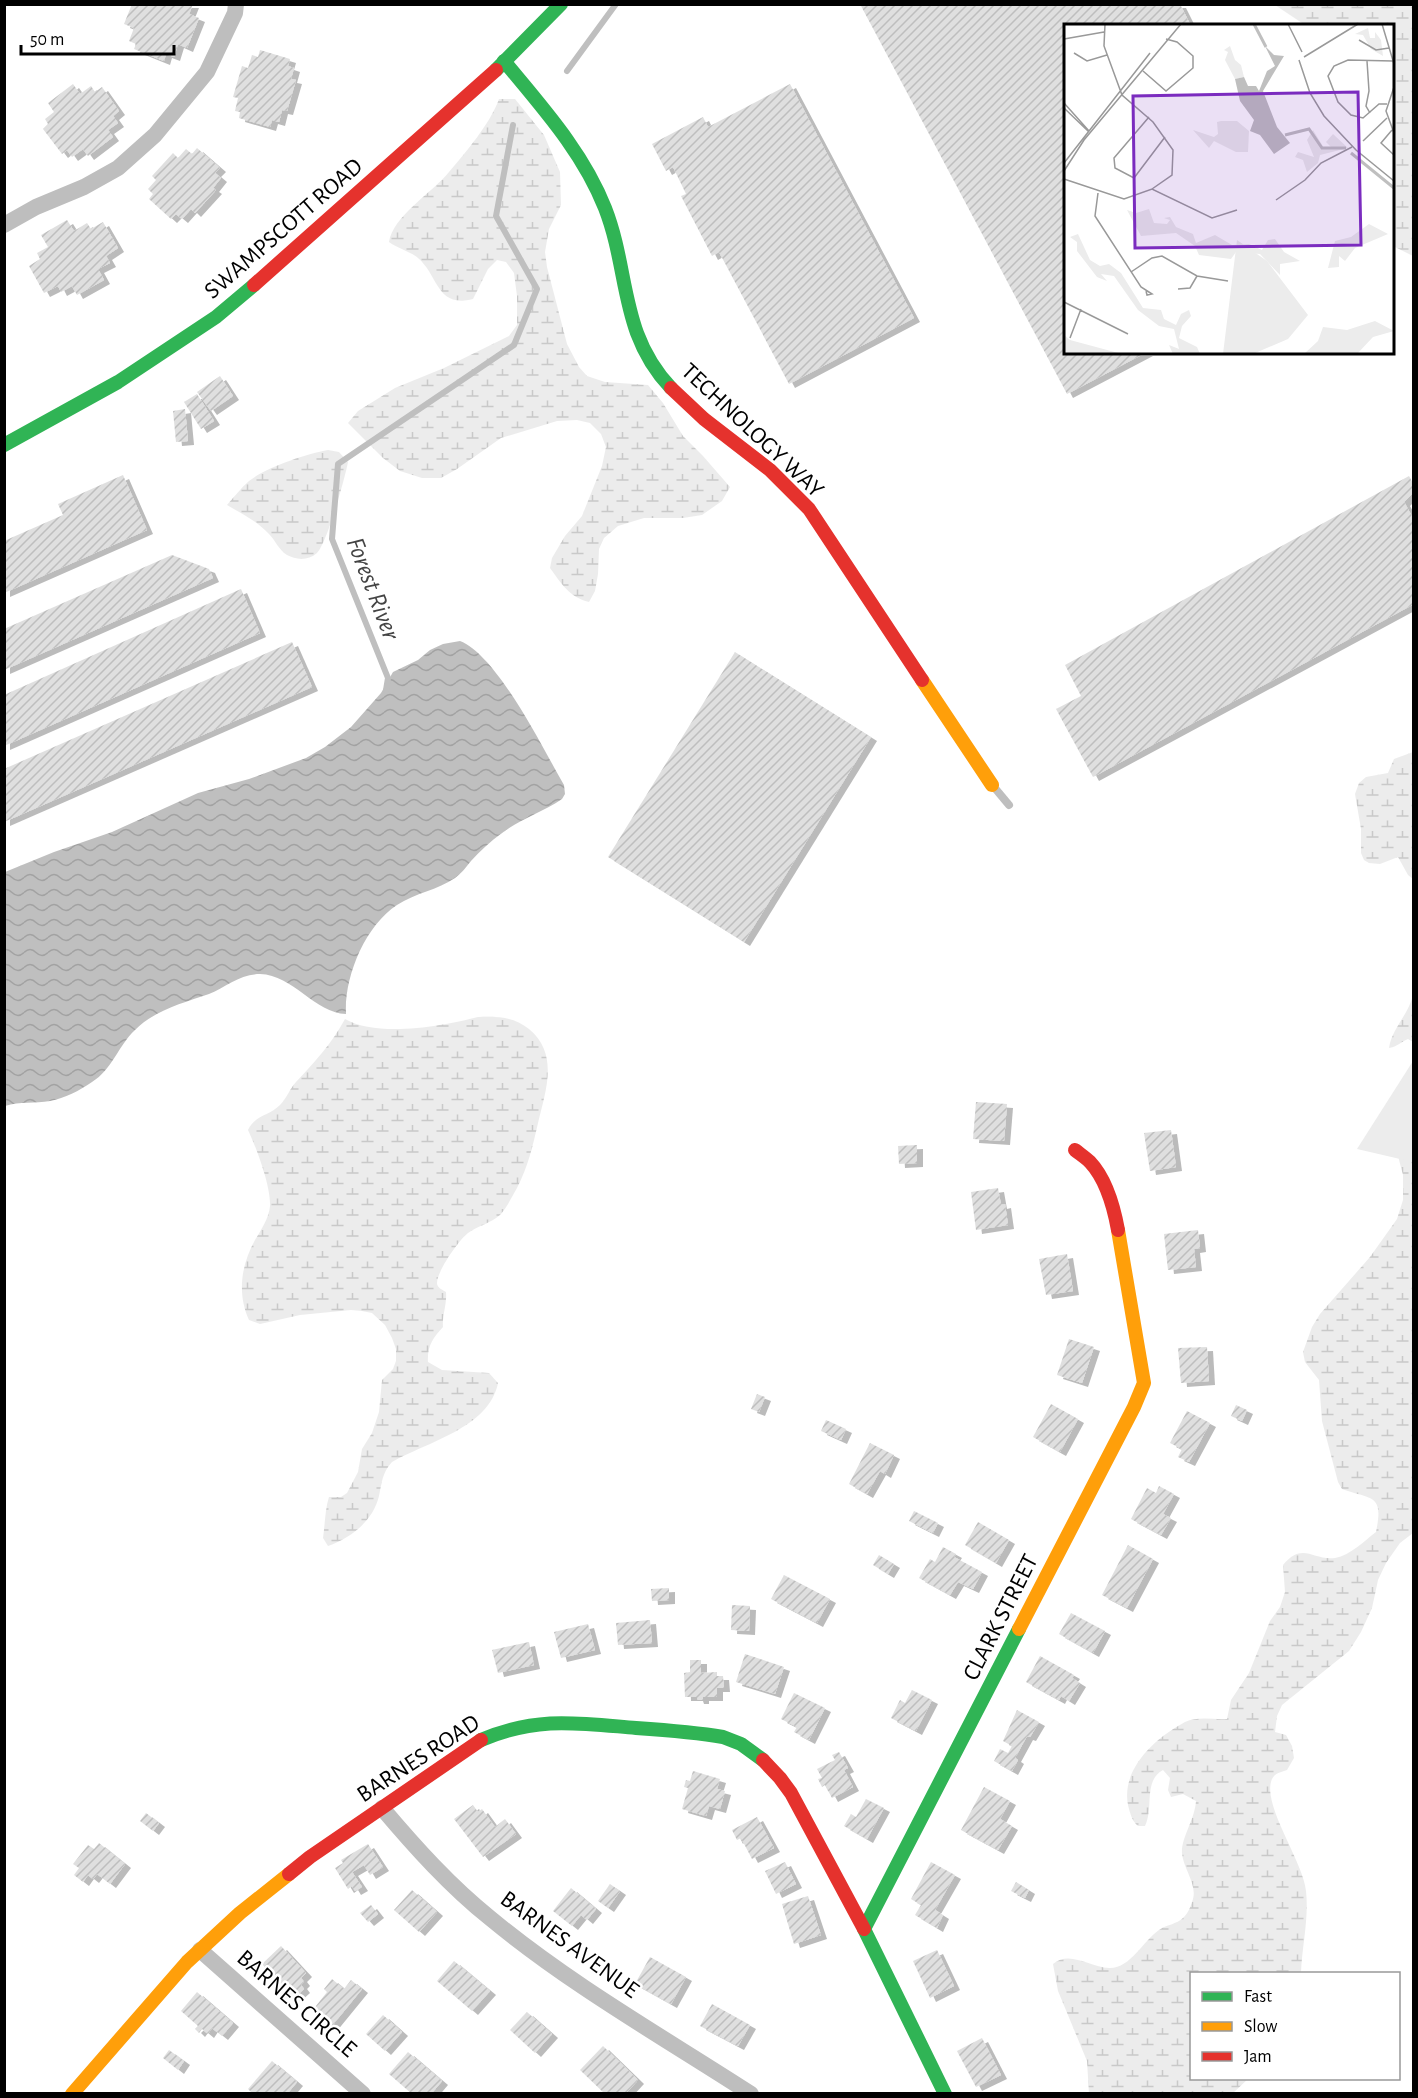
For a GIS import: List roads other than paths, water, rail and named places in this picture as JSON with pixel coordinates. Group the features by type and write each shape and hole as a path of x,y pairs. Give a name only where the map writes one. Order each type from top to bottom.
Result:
{"street":[{"path":"4,225 118,168 155,135 207,72 235,13 236,4"},
{"name":"SWAMPSCOTT ROAD","path":"4,446 118,382 216,317 314,233 504,61 561,4"},
{"name":"TECHNOLOGY WAY","path":"504,61 576,151 592,179 606,210 615,241 627,305 636,333 653,365 698,416 755,456 809,509 992,785"},
{"name":"CLARK STREET","path":"864,1929 1134,1407 1144,1383 1115,1212 1099,1175 1090,1162 1075,1150"},
{"name":"BARNES ROAD","path":"72,2094 164,1987 200,1950 268,1888 477,1742 508,1729 529,1724 576,1722 722,1737 743,1745 762,1757 789,1787 864,1929"},
{"name":"BARNES AVENUE","path":"382,1808 413,1844 490,1918 554,1966 751,2094"},
{"path":"864,1929 945,2094"},
{"name":"BARNES CIRCLE","path":"200,1950 363,2094"}],"lane":[{"path":"992,785 1009,805"}],"water":[{"path":"460,641 475,650 489,665 518,705 564,785 565,794 562,799 502,833 455,878 411,897 386,914 366,939 353,969 346,1000 346,1014 324,1007 294,987 272,976 260,974 246,976 209,994 151,1017 129,1036 99,1077 77,1091 50,1101 5,1106 5,872 112,832 198,793 249,779 306,758 351,727 381,693 393,672 418,660 430,650 443,644"}],"waterway":[{"name":"Forest River","path":"567,71 616,4"},
{"name":"Forest River","path":"386,690 388,678 332,539 338,464 514,345 537,289 496,216 513,125"}]}
